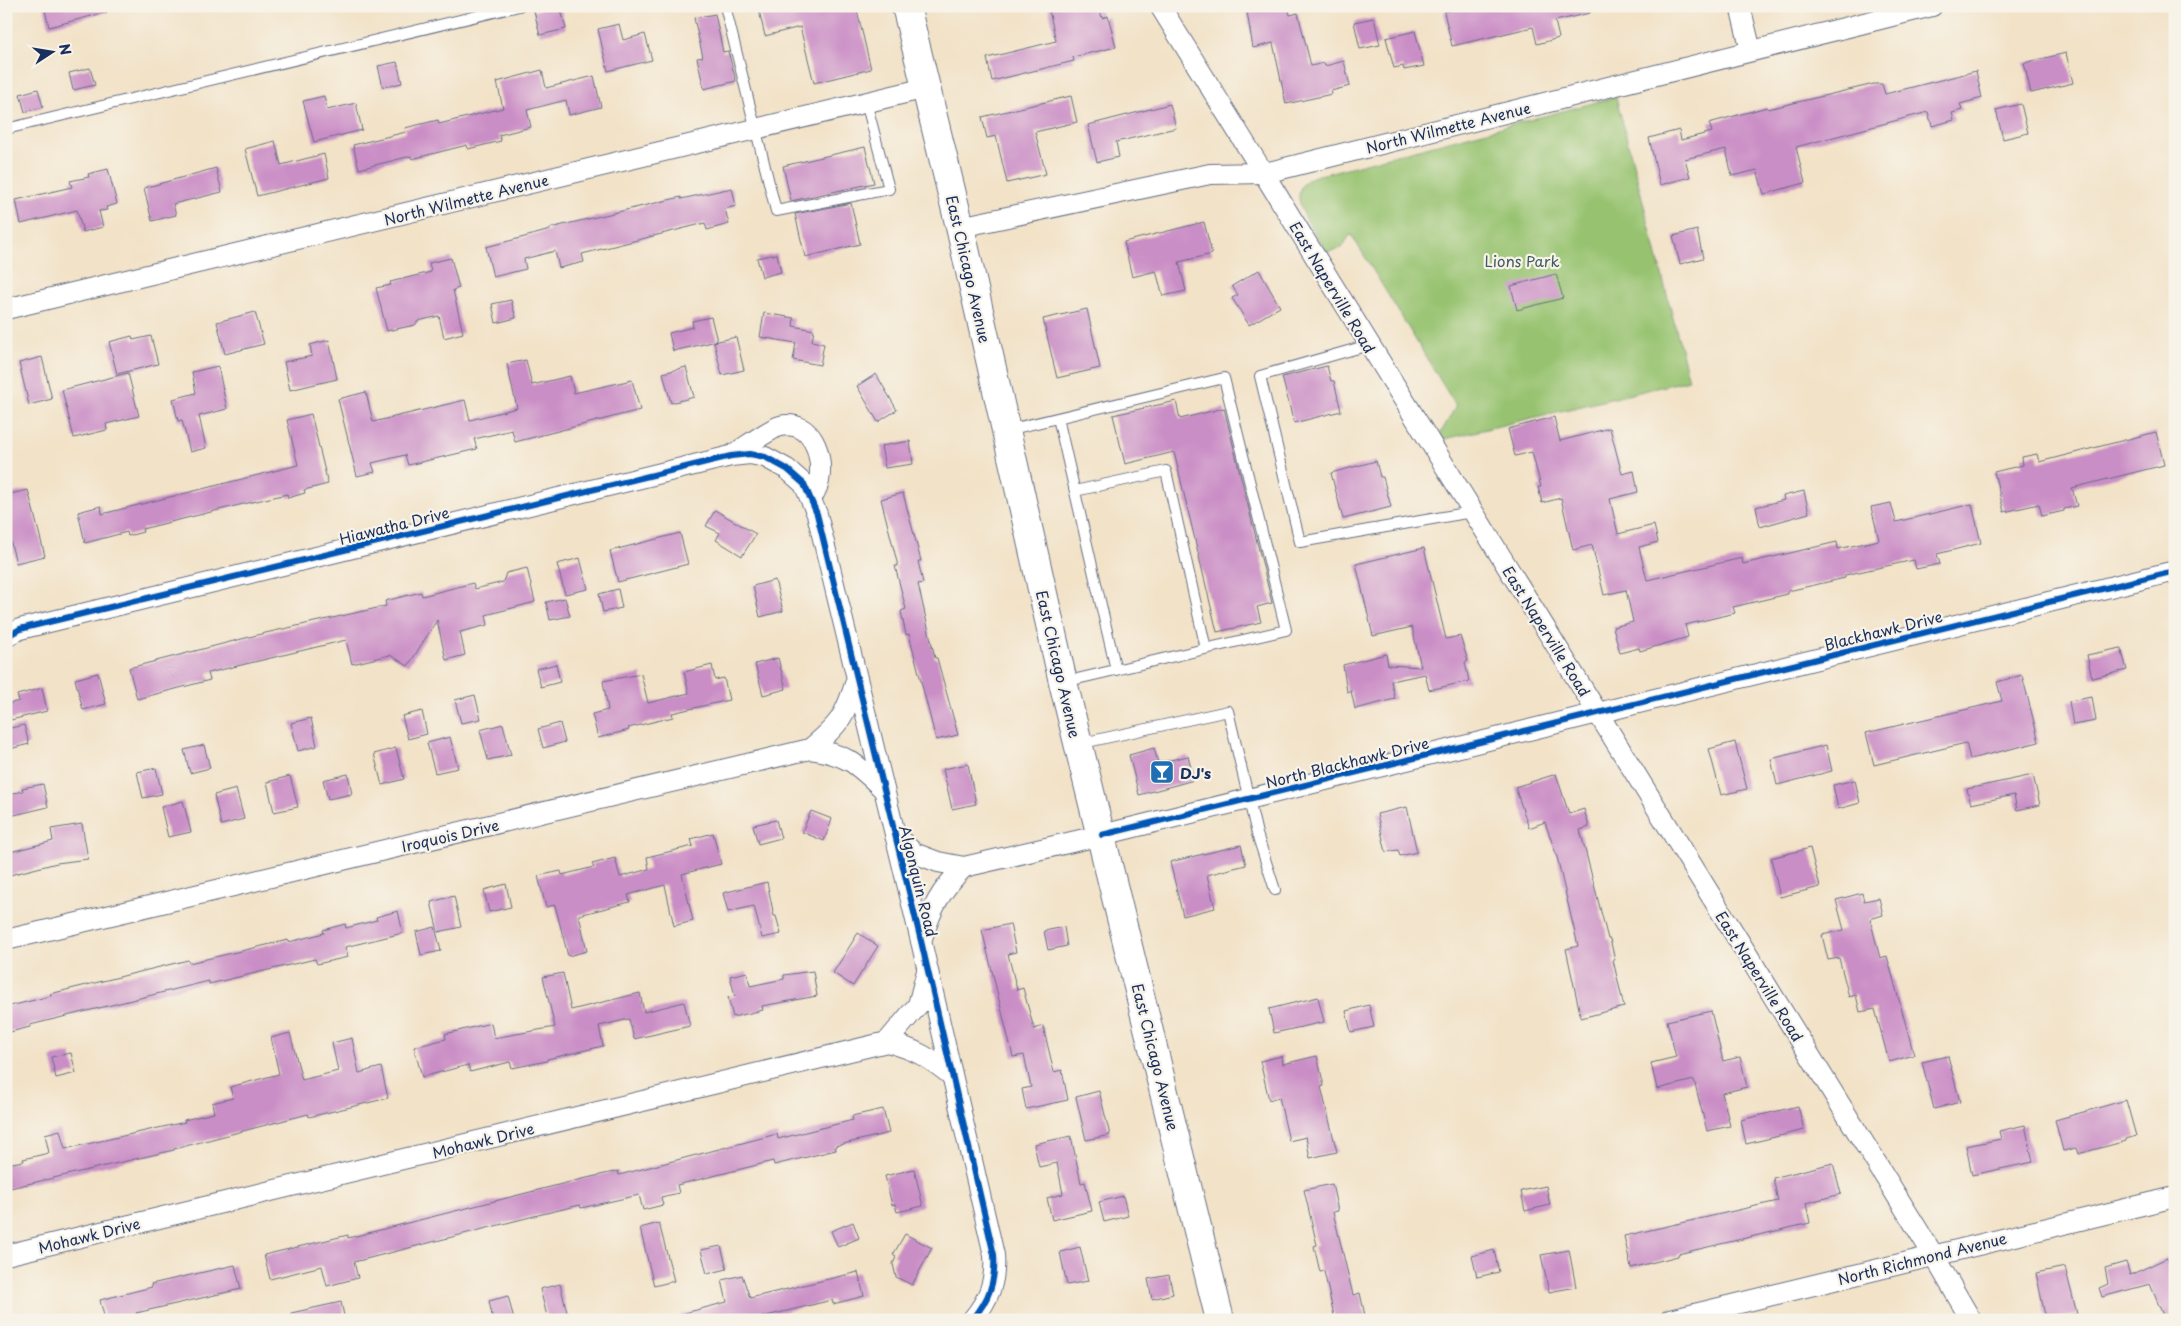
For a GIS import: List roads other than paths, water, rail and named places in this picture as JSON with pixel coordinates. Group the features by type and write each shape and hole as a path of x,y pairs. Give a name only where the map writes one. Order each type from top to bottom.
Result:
{"main road":[{"name":"East Chicago Avenue","path":"906,6 960,227 1063,682 1220,1320"}],"street":[{"name":"East Naperville Road","path":"1160,6 1934,1256 1971,1320"},
{"path":"1740,6 1751,51"},
{"name":"North Wilmette Avenue","path":"960,227 1210,174 1265,174 1932,6"},
{"name":"North Wilmette Avenue","path":"6,309 926,88"},
{"path":"731,456 778,426 791,425 803,428 814,440 819,458 819,481 811,499"},
{"name":"Hiawatha Drive","path":"11,630 731,456 750,454 765,457 787,469"},
{"name":"Algonquin Road","path":"787,469 804,484 811,499 921,941 994,1255 996,1271 992,1289 978,1313"},
{"name":"Blackhawk Drive","path":"1598,714 2175,572"},
{"path":"810,749 832,732 847,710 856,681"},
{"name":"North Blackhawk Drive","path":"894,835 914,853 938,862 964,867 1102,836 1598,714"},
{"name":"Iroquois Drive","path":"6,940 810,749 833,752 859,766 883,789"},
{"path":"921,941 933,905 947,884 964,867"},
{"path":"887,1042 918,1004 927,970"},
{"name":"Mohawk Drive","path":"6,1255 887,1042 908,1047 930,1058 952,1076"},
{"name":"North Richmond Avenue","path":"1670,1320 2175,1197"}],"lane":[{"path":"6,129 519,6"},
{"path":"725,6 776,211 889,189 866,102"},
{"path":"1369,345 1260,376 1300,542 1472,512"},
{"path":"1006,430 1224,378 1286,630 1063,682"},
{"path":"1058,418 1116,670"},
{"path":"1075,491 1166,471 1206,649"},
{"path":"1078,744 1228,711 1266,866 1275,890"}],"place":[{"name":"DJ's","path":"1162,772"}],"park label":[{"name":"Lions Park","path":"1522,260"}]}
